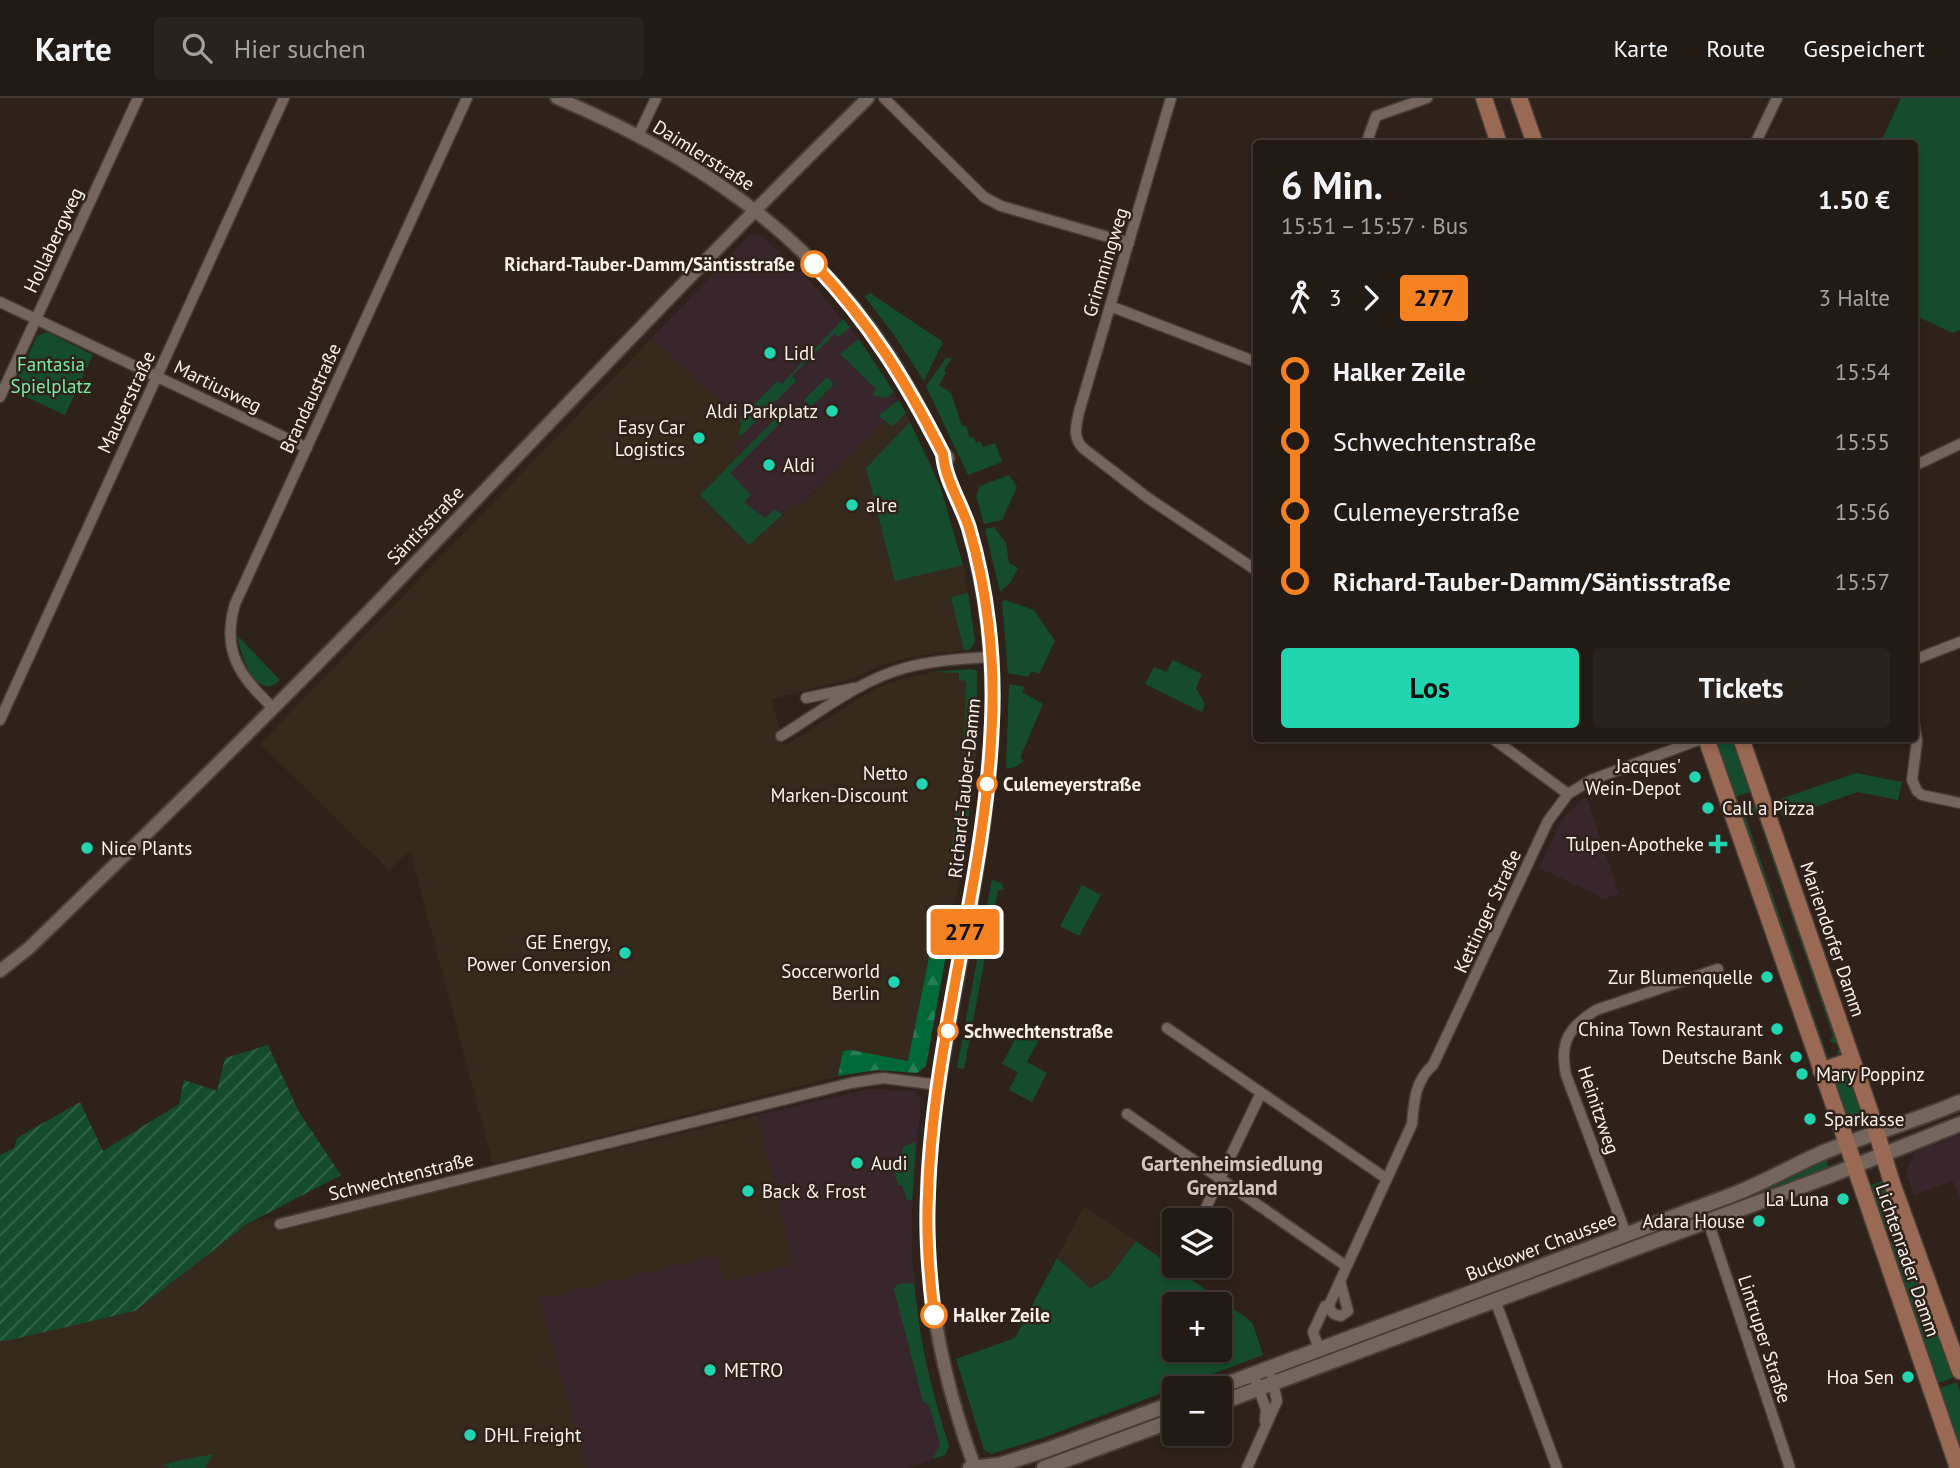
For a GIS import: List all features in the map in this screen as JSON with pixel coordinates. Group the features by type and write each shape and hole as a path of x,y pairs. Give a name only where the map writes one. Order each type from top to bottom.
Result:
{"main road":[{"path":"1484,98 1498,140"},
{"path":"1519,98 1534,140"},
{"path":"1706,742 1847,1144"},
{"name":"Mariendorfer Damm","path":"1742,742 1883,1154"},
{"path":"1821,1072 1852,1060"},
{"name":"Buckower Chaussee","path":"1232,1382 1757,1185 1824,1152 1960,1102"},
{"name":"Buckower Chaussee","path":"1232,1398 1960,1124"},
{"name":"Lichtenrader Damm","path":"1847,1144 1958,1468"},
{"name":"Lichtenrader Damm","path":"1883,1154 1960,1371"},
{"path":"1878,1239 1908,1228"},
{"path":"973,1468 999,1465 1049,1450 1162,1408"},
{"path":"1044,1468 1162,1424"}],"street":[{"name":"Hollabergweg","path":"0,397 138,98"},
{"name":"Mauserstraße","path":"0,720 284,98"},
{"name":"Brandaustraße","path":"273,708 248,684 236,665 231,645 231,618 235,604 467,98"},
{"name":"Daimlerstraße","path":"557,98 638,136 709,176 754,209"},
{"path":"638,136 656,98"},
{"name":"Säntisstraße","path":"0,971 29,948 273,708 754,209 868,98"},
{"path":"884,98 984,197 1001,206 1129,243"},
{"name":"Grimmingweg","path":"1171,98 1079,412 1075,437 1084,449 1148,498 1253,568"},
{"path":"1367,140 1376,116 1427,98"},
{"path":"1757,140 1777,98"},
{"name":"Richard-Tauber-Damm","path":"754,209 811,261 867,327 910,389 943,454 951,462 960,484 981,582 991,657 992,726 983,821 939,1085 928,1192 927,1234 932,1300 941,1357 973,1468"},
{"name":"Martiusweg","path":"0,302 307,448"},
{"path":"1110,306 1253,361"},
{"path":"1918,464 1960,444"},
{"path":"1918,658 1960,642"},
{"path":"781,736 861,687 905,668 940,661 991,657"},
{"path":"806,698 861,687"},
{"path":"1497,742 1568,794"},
{"name":"Kettinger Straße","path":"1320,1349 1313,1332 1325,1306 1329,1305 1412,1124 1415,1093 1424,1073 1433,1065 1548,821 1568,794 1601,775 1694,742"},
{"path":"1917,742 1912,780 1917,791 1923,795 1960,803"},
{"name":"Heinitzweg","path":"1626,1234 1566,1074 1564,1046 1572,1029 1596,1010 1718,969"},
{"path":"1167,1028 1387,1179"},
{"name":"Schwechtenstraße","path":"280,1224 851,1083 883,1078 939,1085"},
{"path":"1206,1208 1261,1093"},
{"path":"1127,1114 1346,1266"},
{"name":"Lintruper Straße","path":"1708,1221 1790,1468"},
{"path":"1329,1305 1336,1315 1341,1316 1348,1311 1340,1281"},
{"path":"1495,1300 1556,1468"},
{"path":"1247,1468 1277,1401 1269,1368"},
{"path":"1253,1374 1266,1409 1265,1429"}],"shaded area":[{"path":"750,235 761,235 811,282 859,339 901,404 799,507 795,504 749,545 700,495 742,454 733,445 749,428 652,338"},
{"path":"652,338 750,428 733,445 742,453 700,495 749,545 795,504 800,507 901,404 940,486 965,572 975,642 969,650 910,657 854,678 772,699 784,746 876,688 932,672 971,669 977,671 976,755 966,842 926,1066 917,1073 886,1070 851,1073 493,1164 410,851 389,870 260,744"},
{"path":"1586,796 1619,894 1605,899 1539,868 1562,820"},
{"path":"868,1089 914,1091 921,1100 912,1206 912,1255 921,1341 949,1446 945,1455 907,1468 587,1468 540,1299 717,1255 794,1264 758,1115"},
{"path":"758,1115 794,1264 724,1282 717,1255 540,1299 587,1468 0,1468 0,1341 135,1311 247,1224 401,1186 406,1199"},
{"path":"1960,1135 1960,1201 1953,1181 1914,1195 1906,1173 1915,1152"},
{"path":"1084,1206 1136,1241 1109,1277 1089,1288 1057,1258"}],"green space":[{"path":"1901,98 1960,98 1960,330 1952,333 1918,316 1918,140 1882,140"},
{"path":"870,293 943,342 924,381 865,297"},
{"path":"843,319 850,327 839,337 834,334 792,376 796,381 741,436 738,433 741,428 740,419 777,381 782,384"},
{"name":"Fantasia Spielplatz","path":"47,332 93,355 65,415 12,390 37,336"},
{"path":"859,339 894,392 886,398 872,395 876,389 840,354"},
{"path":"946,358 952,358 939,385 951,393 962,426 966,426 970,438 974,437 976,443 980,441 983,447 995,443 1002,462 968,475 926,386"},
{"path":"827,377 834,384 811,407 804,400"},
{"path":"899,400 906,413 893,426 878,416"},
{"path":"780,414 785,418 730,473 751,495 744,502 765,518 775,509 782,515 749,545 700,495"},
{"path":"910,422 940,486 963,565 895,581 866,468"},
{"path":"1009,475 1017,487 1002,520 984,524 976,496 980,486"},
{"path":"994,527 1006,543 1009,563 1018,568 1010,583 1000,592 985,529"},
{"path":"968,593 975,642 969,650 964,650 951,597"},
{"path":"1005,600 1034,610 1055,641 1039,674 1032,671 1028,677 1008,673 1002,602"},
{"path":"238,636 280,680 272,686 264,686 257,681 246,664"},
{"path":"1173,660 1202,674 1196,688 1205,704 1202,712 1145,684 1154,667 1166,672"},
{"path":"971,669 977,671 976,745 964,743 966,681 959,680 959,673 932,672"},
{"path":"1009,684 1025,687 1022,692 1043,704 1020,758 1024,761 1006,769"},
{"path":"1713,742 1736,742 1750,792 1734,797"},
{"path":"965,757 975,759 966,845 952,845"},
{"path":"1856,773 1902,782 1898,800 1858,792 1783,818 1777,800"},
{"path":"1757,805 1843,1055 1827,1063 1738,811","holes":["1756,811 1833,1036 1830,1041 1839,1045 1840,1050 1837,1050 1838,1055 1828,1058 1745,815 1753,816"]},
{"path":"992,879 1002,884 1004,890 998,890 964,1069 957,1068"},
{"path":"1082,885 1101,895 1079,936 1060,926"},
{"path":"938,914 952,921 926,1066 917,1073 877,1070 838,1076 843,1051 851,1050 908,1061"},
{"path":"1024,1022 1043,1032 1027,1062 1047,1073 1032,1102 1009,1090 1018,1072 1002,1064"},
{"path":"268,1045 299,1112 341,1175 247,1224 135,1311 0,1341 0,1155 14,1148 17,1138 80,1102 103,1151 179,1104 184,1080 217,1091 225,1058"},
{"path":"1846,1069 1863,1113 1848,1118 1834,1077 1834,1074"},
{"path":"916,1142 912,1200 907,1200 902,1185 898,1185 892,1163 903,1160 904,1146"},
{"path":"1826,1159 1829,1168 1720,1209 1719,1205 1774,1184"},
{"path":"1882,1181 1896,1222 1895,1226 1884,1230 1867,1187"},
{"path":"1901,1237 1914,1260 1955,1377 1936,1384 1887,1243"},
{"path":"1136,1241 1162,1259 1162,1278 1189,1278 1209,1292 1162,1292 1162,1362 1232,1362 1232,1308 1253,1324 1263,1355 1207,1376 1162,1376 1162,1393 1045,1437 991,1454 984,1450 956,1359 1015,1338 1057,1258 1090,1288 1109,1277"},
{"path":"914,1283 927,1366 949,1446 945,1455 933,1459 940,1444 929,1405 923,1402 894,1289 898,1284"},
{"path":"1490,1290 1492,1294 1293,1368 1291,1364"},
{"path":"1957,1382 1960,1391 1960,1454 1937,1389"},
{"path":"213,1454 205,1468 170,1468 163,1464"}],"bus line":[{"name":"277","path":"814,264 885,350 913,395 943,454 974,548 991,657 993,689 988,784 936,1100 929,1170 928,1255 934,1315"}],"place":[{"name":"Richard-Tauber-Damm/Säntisstraße","path":"814,264"},
{"name":"Lidl","path":"770,353"},
{"name":"Aldi Parkplatz","path":"832,411"},
{"name":"Easy Car Logistics","path":"699,438"},
{"name":"Aldi","path":"769,465"},
{"name":"alre","path":"852,505"},
{"name":"Jacques' Wein-Depot","path":"1695,777"},
{"name":"Netto Marken-Discount","path":"922,784"},
{"name":"Culemeyerstraße","path":"987,784"},
{"name":"Call a Pizza","path":"1708,808"},
{"name":"Tulpen-Apotheke","path":"1718,844"},
{"name":"Nice Plants","path":"87,848"},
{"name":"GE Energy, Power Conversion","path":"625,953"},
{"name":"Zur Blumenquelle","path":"1767,977"},
{"name":"Soccerworld Berlin","path":"894,982"},
{"name":"China Town Restaurant","path":"1777,1029"},
{"name":"Schwechtenstraße","path":"948,1031"},
{"name":"Deutsche Bank","path":"1796,1057"},
{"name":"Mary Poppinz","path":"1802,1074"},
{"name":"Sparkasse","path":"1810,1119"},
{"name":"Audi","path":"857,1163"},
{"name":"Back & Frost","path":"748,1191"},
{"name":"La Luna","path":"1843,1199"},
{"name":"Adara House","path":"1759,1221"},
{"name":"Halker Zeile","path":"934,1315"},
{"name":"METRO","path":"710,1370"},
{"name":"Hoa Sen","path":"1908,1377"},
{"name":"DHL Freight","path":"470,1435"}],"district":[{"name":"Gartenheimsiedlung Grenzland","path":"1232,1176"}]}
